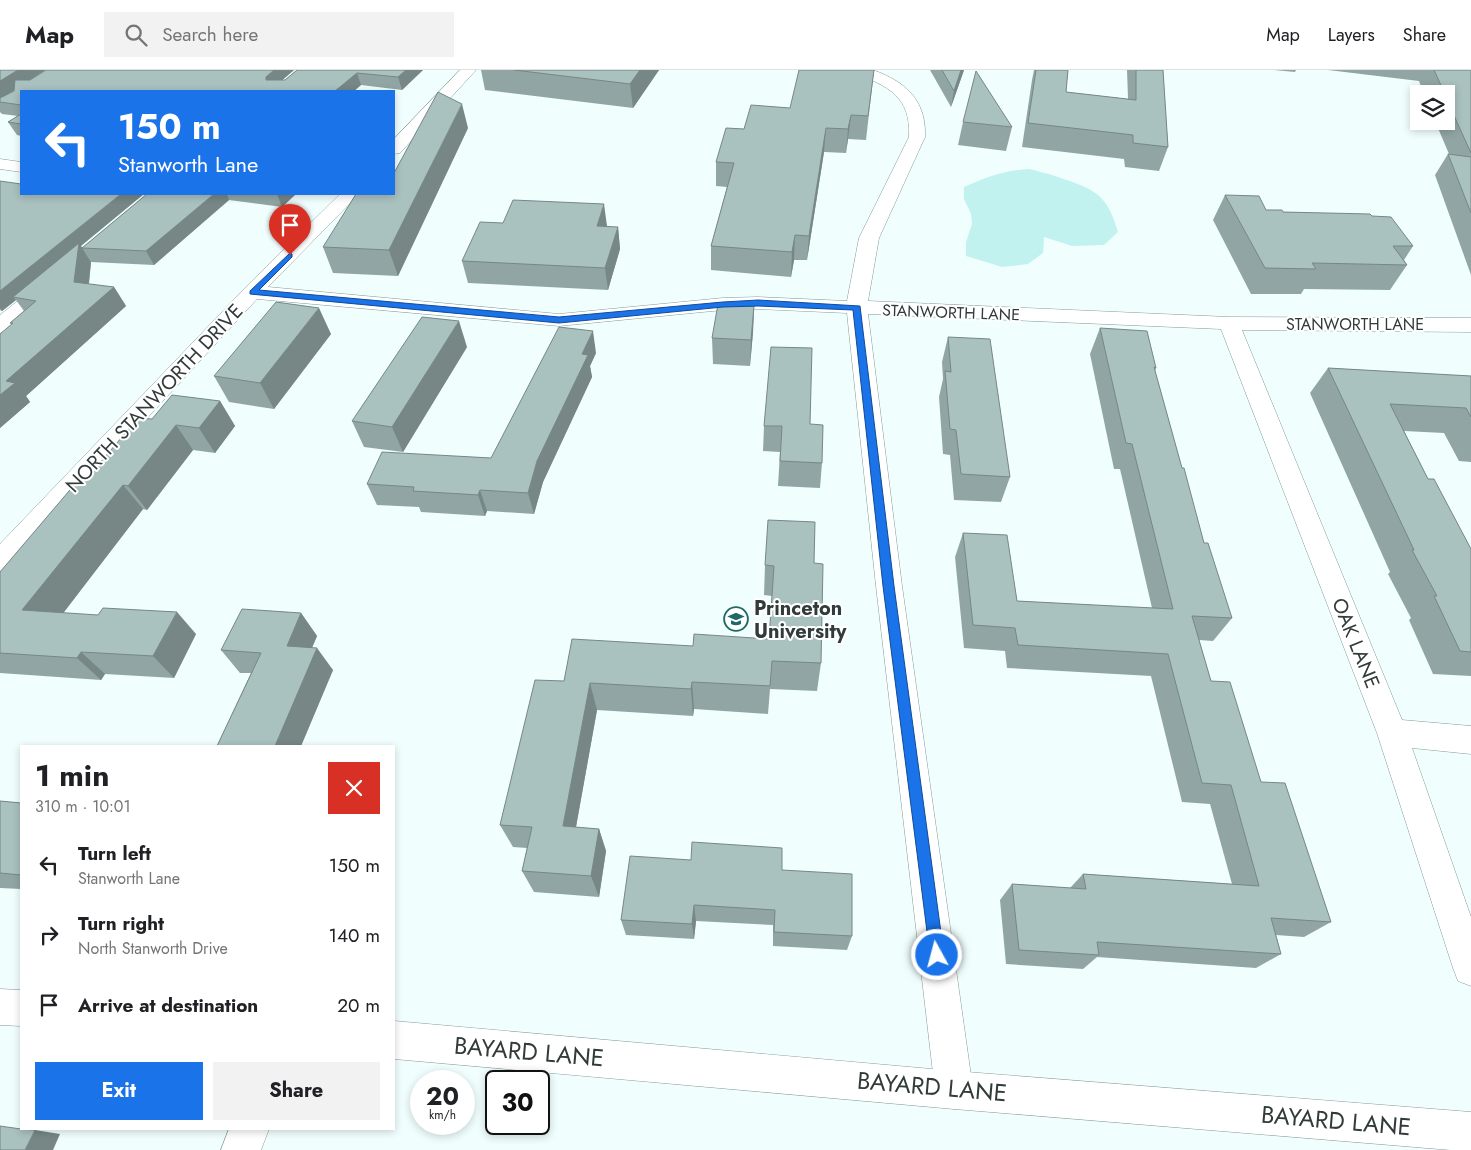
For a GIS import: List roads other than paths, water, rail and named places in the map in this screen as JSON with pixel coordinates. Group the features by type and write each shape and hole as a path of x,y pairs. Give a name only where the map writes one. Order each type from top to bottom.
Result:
{"main road":[{"path":"395,148 468,70"},
{"path":"859,70 885,81 901,91 911,101 917,111 919,122 917,136 869,238 858,292 857,308 889,586 954,1090"},
{"path":"0,164 20,167"},
{"name":"NORTH STANWORTH DRIVE","path":"0,561 252,292 349,195"},
{"path":"0,326 60,276"},
{"name":"STANWORTH LANE","path":"252,292 559,320 758,303 1229,323 1471,325"},
{"name":"OAK LANE","path":"1229,323 1392,733 1471,968"},
{"path":"1392,733 1471,740"},
{"path":"0,1007 20,1008"},
{"name":"BAYARD LANE","path":"395,1040 954,1090 1471,1132"},
{"path":"241,1150 249,1130"}],"place":[{"name":"Princeton University","path":"736,619"}]}
